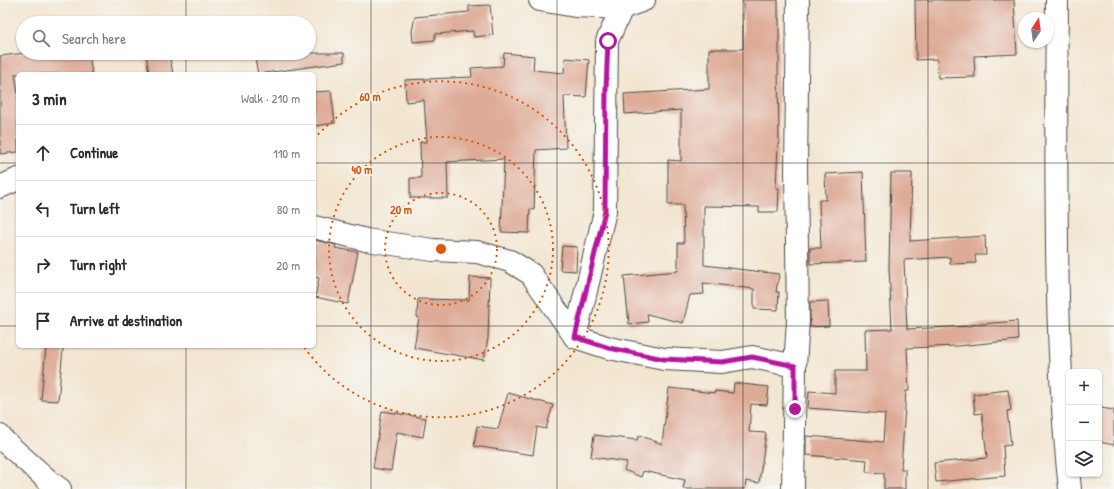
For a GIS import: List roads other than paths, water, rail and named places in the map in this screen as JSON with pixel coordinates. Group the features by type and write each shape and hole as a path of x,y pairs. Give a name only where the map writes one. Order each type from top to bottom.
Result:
{"street":[{"path":"540,0 575,6 622,8 644,0"},
{"path":"793,489 795,366 798,321 796,170 798,0"},
{"path":"1057,0 1055,147 1058,316 1065,444 1070,489"},
{"path":"575,337 605,211 608,41 622,8"},
{"path":"0,187 16,180"},
{"path":"316,228 366,240 432,250 477,252 510,261 531,274 575,337 609,348 664,359 722,362 752,357 795,366"},
{"path":"0,436 50,482 60,489"}]}
